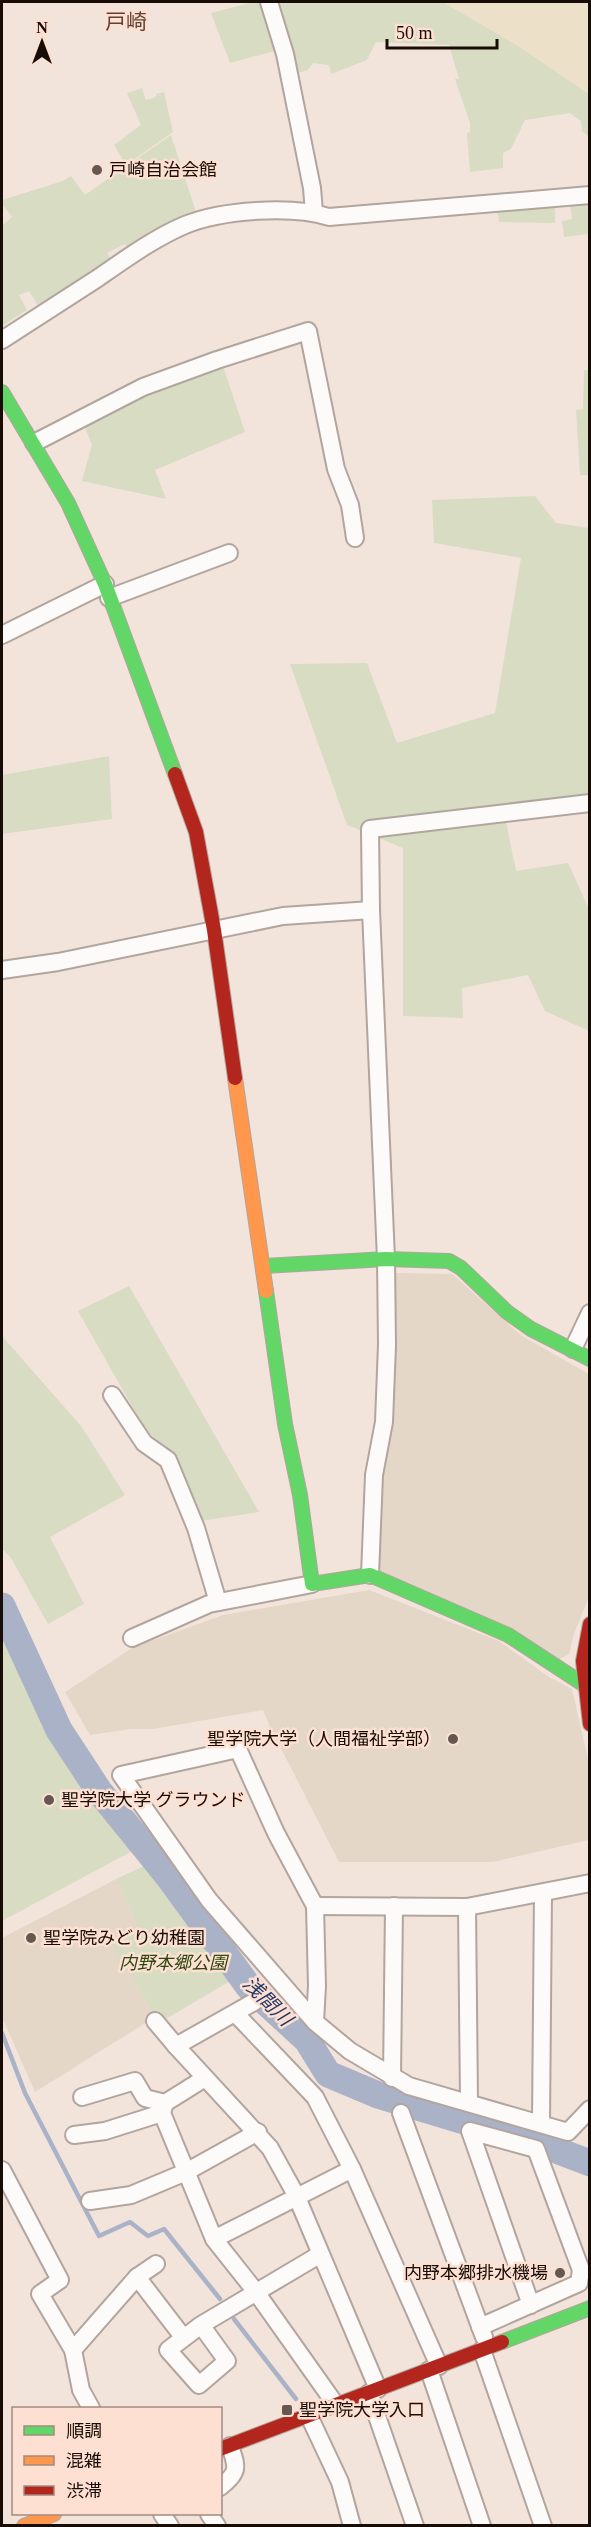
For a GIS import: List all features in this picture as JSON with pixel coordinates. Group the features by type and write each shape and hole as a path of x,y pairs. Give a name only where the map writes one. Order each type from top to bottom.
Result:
{"street":[{"path":"269,2 285,54 312,188 314,212"},
{"path":"2,340 124,260 184,225 213,216 274,210 314,212 329,217 590,195"},
{"path":"34,443 143,387 308,331 336,469 350,505 355,538"},
{"path":"2,392 68,503 107,591 196,832 214,930 285,1424 300,1495 312,1584"},
{"path":"2,634 107,591 229,553"},
{"path":"370,1575 374,1474 384,1422 387,1345 386,1259 371,910 370,829 590,803"},
{"path":"2,970 58,962 283,916 371,910"},
{"path":"264,1266 386,1259 449,1261 461,1268 507,1312 531,1329 590,1359"},
{"path":"573,1349 590,1313"},
{"path":"112,1395 144,1443 168,1460 196,1528 218,1602"},
{"path":"132,1638 209,1604 370,1575 508,1635 583,1684"},
{"path":"590,1624 584,1647 583,1684 590,1724"},
{"path":"315,2022 317,1986 315,1906 276,1833 238,1749 121,1775 209,1900 315,2022 350,2051 409,2086 568,2132 590,2109"},
{"path":"315,1906 467,1907 590,1883"},
{"path":"541,2123 543,1893"},
{"path":"392,2078 394,1906"},
{"path":"467,1907 469,2102"},
{"path":"176,2046 254,2002"},
{"path":"235,2013 315,2097 352,2169 434,2368 482,2526"},
{"path":"155,2021 205,2078 258,2132 270,2148 296,2195 373,2391 415,2526"},
{"path":"74,2135 105,2132 163,2108 205,2078"},
{"path":"82,2097 135,2081 145,2098 163,2108 214,2239 256,2292 336,2406"},
{"path":"401,2113 480,2327 543,2526"},
{"path":"480,2327 531,2305 579,2283 581,2270 536,2149 470,2131 531,2305"},
{"path":"90,2201 131,2195 186,2172 258,2132"},
{"path":"214,2239 296,2195 352,2169"},
{"path":"2,2170 60,2280 40,2294 72,2350 81,2390 90,2407"},
{"path":"201,2325 319,2255"},
{"path":"72,2350 137,2277 156,2264"},
{"path":"137,2277 180,2333"},
{"path":"222,2485 233,2476 237,2467 225,2448 590,2308"},
{"path":"309,2416 340,2482 352,2526"},
{"path":"24,2526 52,2515"}],"shaded area":[{"path":"395,1273 452,1274 522,1336 589,1374 589,1597 574,1634 569,1654 556,1661 375,1570 380,1476 390,1427"},
{"path":"369,1590 499,1641 549,1677 572,1689 589,1763 589,1840 493,1862 339,1862 263,1710 153,1729 130,1729 90,1735 65,1692 132,1648 223,1615"},
{"path":"116,1879 140,1932 112,1943 155,2017 35,2092 2,2017 2,1938"}],"green space":[{"path":"253,2 265,2 282,49 230,63 211,13"},
{"path":"272,2 443,2 517,45 589,94 589,137 582,131 581,121 570,113 525,120 511,149 503,153 503,168 470,172 467,133 470,132 470,123 455,79 459,79 449,45 376,42 367,60 331,74 329,65 313,63 308,70 291,75"},
{"path":"142,88 146,100 164,92 173,132 126,165 114,145 141,125 127,93"},
{"path":"171,135 196,212 167,224 128,249 125,244 107,253 113,262 41,310 29,291 19,295 27,310 2,326 2,226 12,217 2,204 2,200 63,181 71,176 85,195"},
{"path":"589,200 589,234 564,237 562,221 572,219 570,202"},
{"path":"548,202 555,206 555,223 499,222 497,207"},
{"path":"223,366 245,432 155,470 166,499 82,481 92,445 84,425 146,391"},
{"path":"584,370 589,370 590,475 580,475 576,410 583,409"},
{"path":"535,496 556,523 589,528 589,802 505,817 516,871 568,863 589,909 589,1031 545,1011 528,975 462,988 463,1018 403,1016 403,848 347,825 290,664 367,663 397,743 495,713 521,558 434,543 432,500"},
{"path":"109,756 112,819 2,834 2,775"},
{"path":"129,1286 259,1512 201,1521 175,1454 146,1431 78,1311"},
{"path":"2,1336 81,1426 125,1495 50,1537 84,1604 48,1624 11,1558 2,1548"},
{"name":"聖学院大学 グラウンド","path":"2,1632 58,1749 134,1850 2,1921"},
{"name":"内野本郷公園","path":"150,1863 176,1893 237,1977 159,2023 111,1943 140,1932 116,1879"}],"sand":[{"path":"443,2 589,2 589,94 517,45"}],"waterway":[{"name":"浅間川","path":"2,1606 59,1730 99,1791 168,1876 249,1987 307,2040 328,2074 378,2095 540,2144 590,2163"},
{"path":"2,2033 25,2093 99,2236 130,2222 148,2236 164,2229 220,2299"},
{"path":"234,2319 296,2399"}],"traffic: fast":[{"path":"2,392 68,503 105,584 175,774"},
{"path":"264,1266 386,1259 449,1261 461,1268 507,1312 531,1329 590,1359"},
{"path":"266,1291 285,1424 300,1495 312,1584 370,1575 508,1635 583,1684"},
{"path":"502,2342 590,2308"}],"traffic: slow":[{"path":"235,1078 266,1291"},
{"path":"24,2526 52,2515"}],"traffic: jam":[{"path":"175,774 196,832 214,930 235,1078"},
{"path":"590,1624 583,1661 590,1724"},
{"path":"222,2448 502,2342"}],"place":[{"name":"戸崎自治会館","path":"97,170"},
{"name":"聖学院大学（人間福祉学部）","path":"453,1739"},
{"name":"聖学院大学 グラウンド","path":"49,1800"},
{"name":"聖学院みどり幼稚園","path":"31,1938"},
{"name":"内野本郷排水機場","path":"560,2273"},
{"name":"聖学院大学入口","path":"287,2410"}],"district":[{"name":"戸崎","path":"126,22"}]}
